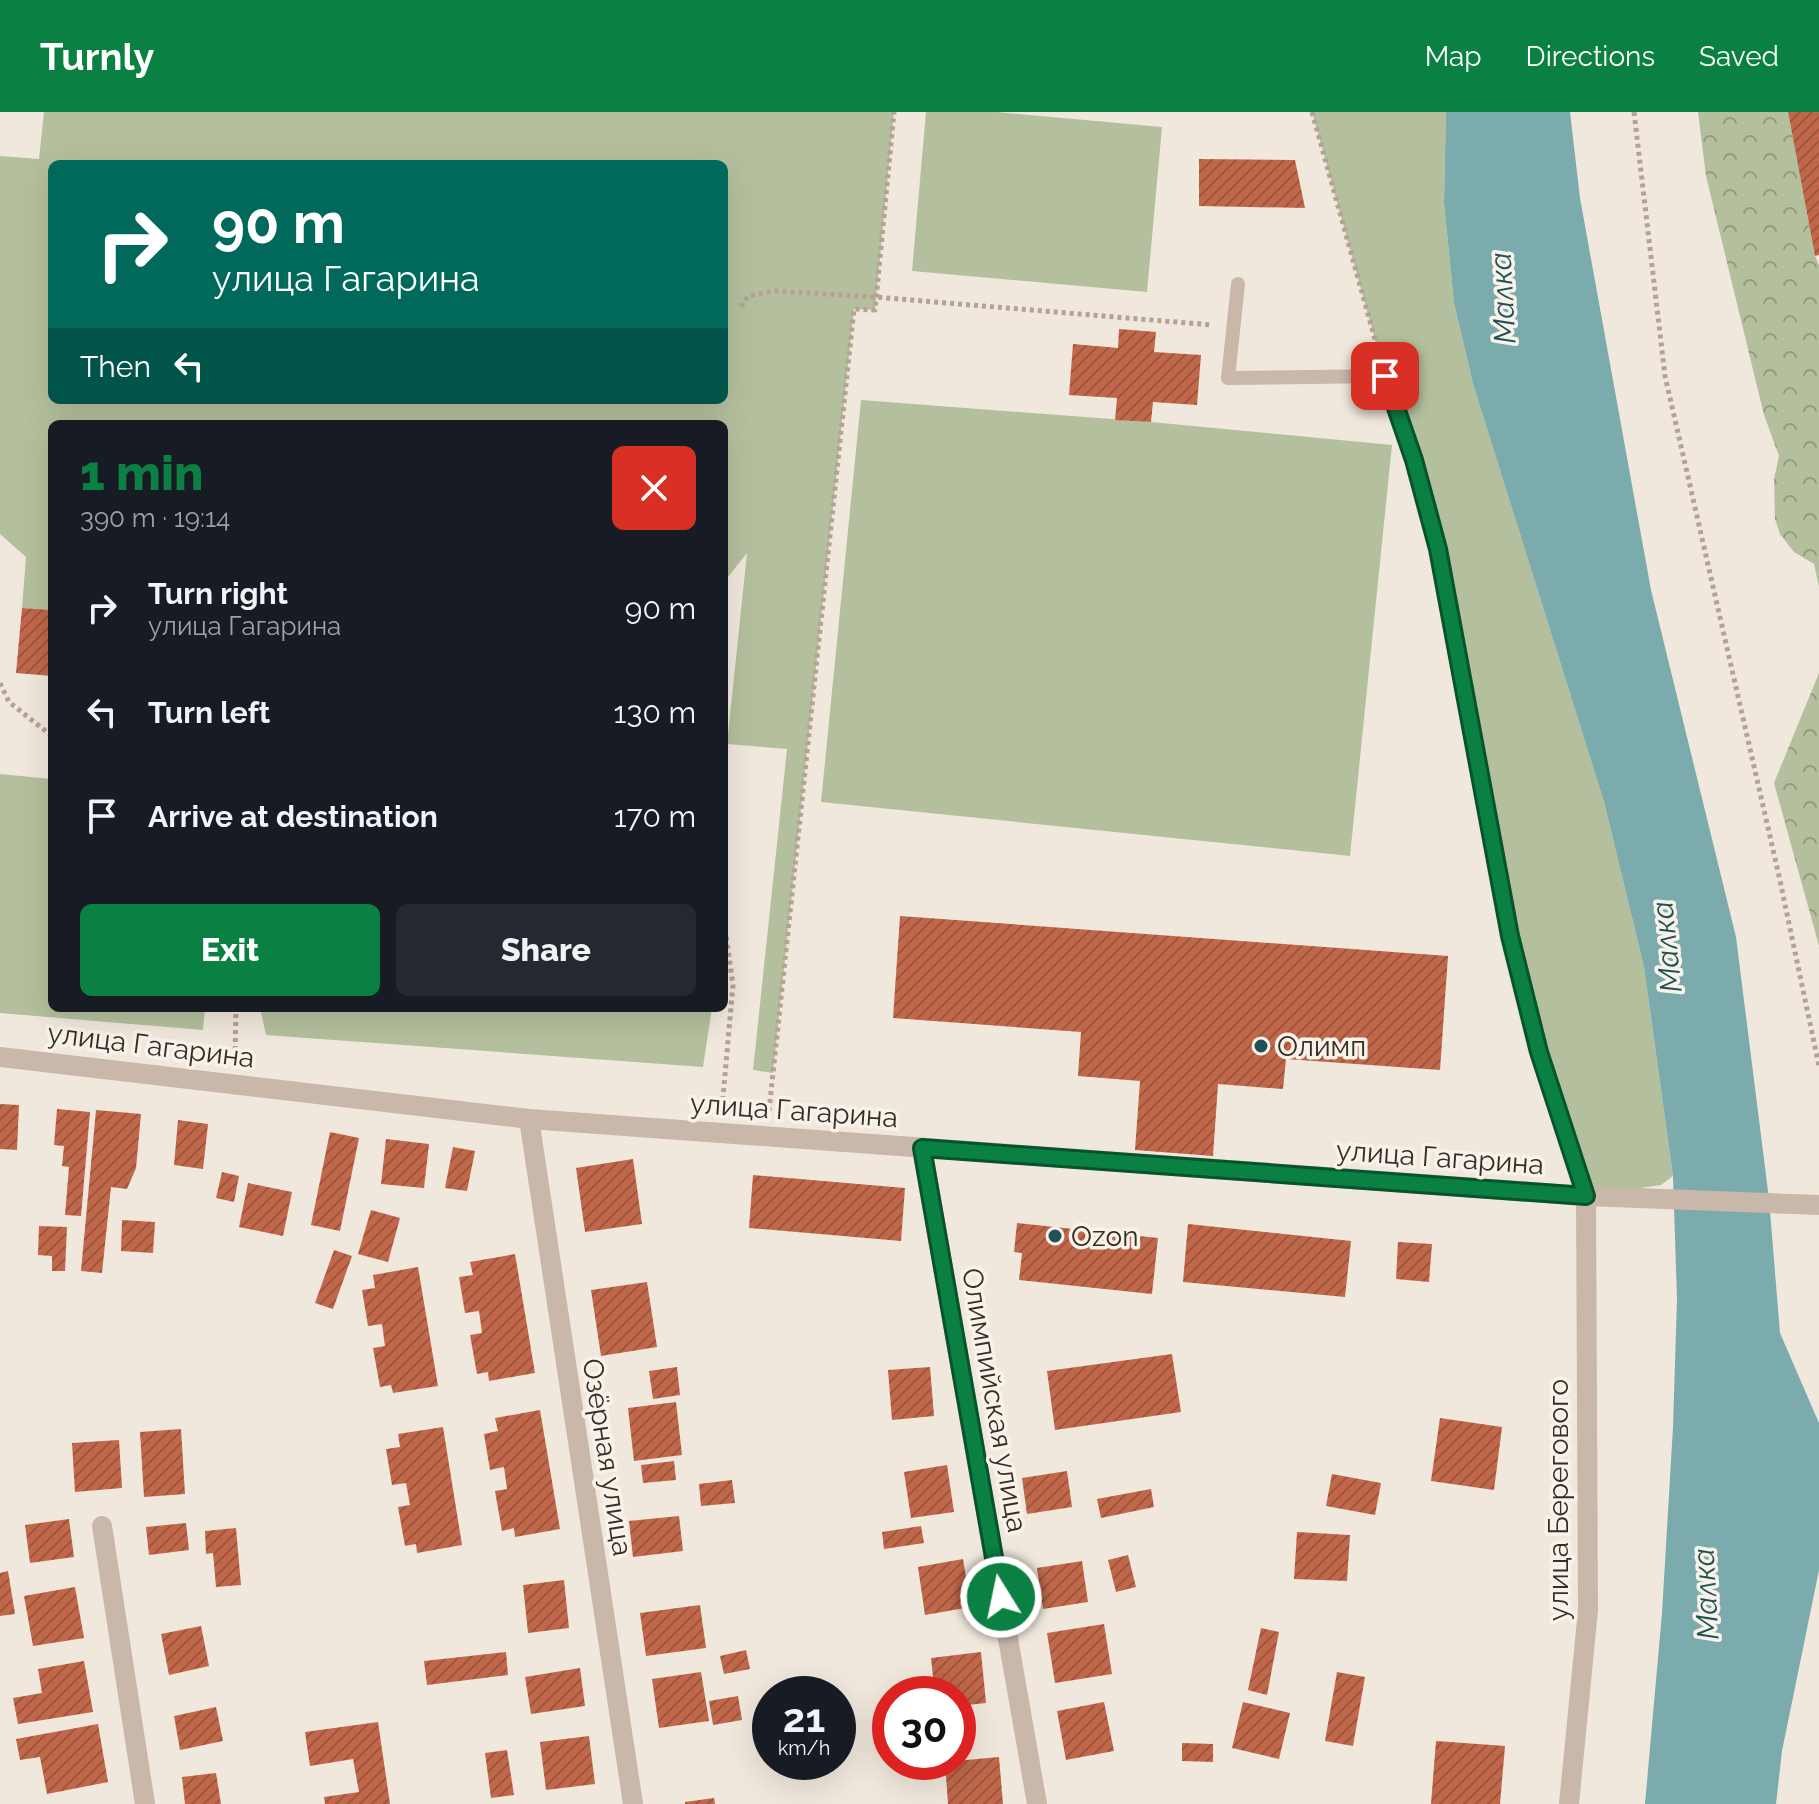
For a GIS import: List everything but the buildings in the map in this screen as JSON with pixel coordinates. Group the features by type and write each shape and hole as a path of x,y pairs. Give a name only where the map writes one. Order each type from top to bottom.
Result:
{"street":[{"name":"улица Гагарина","path":"0,1057 529,1119 1586,1196 1819,1205"},
{"name":"Озёрная улица","path":"529,1119 633,1804"},
{"name":"Олимпийская улица","path":"922,1148 1037,1804"},
{"name":"улица Берегового","path":"1569,1804 1588,1610 1586,1196"},
{"path":"102,1526 145,1804"}],"lane":[{"path":"1238,284 1228,378 1385,376 1414,460 1438,549 1506,921 1539,1052 1586,1196"}],"path":[{"path":"766,1136 854,309 875,310 894,112"},
{"path":"1312,112 1385,376"},
{"path":"1634,112 1665,376 1819,1066"},
{"path":"741,307 748,296 775,291 1233,327"},
{"path":"0,683 9,702 48,733"},
{"path":"719,1133 733,985 728,950"},
{"path":"234,1083 236,1012"}],"green space":[{"path":"44,112 894,112 875,310 854,309 773,1073 753,1070 787,749 728,744 747,553 728,577 728,420 48,420 48,610 22,608 26,557 0,534 0,156 39,159"},
{"path":"926,112 997,112 1162,127 1147,292 912,271"},
{"path":"1312,112 1446,112 1444,203 1454,303 1473,384 1604,802 1644,967 1673,1176 1661,1185 1586,1196 1539,1052 1438,549 1385,376"},
{"path":"1698,112 1788,112 1819,265 1819,587 1814,564 1794,552 1780,534 1775,519 1774,479 1779,456 1764,415 1706,176"},
{"path":"861,400 1151,422 1392,445 1350,856 821,802"},
{"path":"1819,673 1819,946 1774,783"},
{"path":"0,774 48,779 48,1012 205,1012 203,1030 0,1013"},
{"path":"261,1012 711,1012 703,1067 266,1035"}],"water":[{"name":"Малка","path":"1446,112 1570,112 1580,198 1651,590 1736,937 1769,1199 1780,1333 1819,1423 1819,1570 1782,1751 1776,1804 1645,1804 1662,1613 1673,1427 1677,1299 1673,1176 1644,967 1604,802 1473,384 1454,303 1444,203"}],"place":[{"name":"Олимп","path":"1261,1046"},
{"name":"Ozon","path":"1055,1236"}],"route":[{"path":"1001,1597 922,1148 1586,1196 1539,1052 1510,936 1438,549 1414,460 1385,376"}]}
